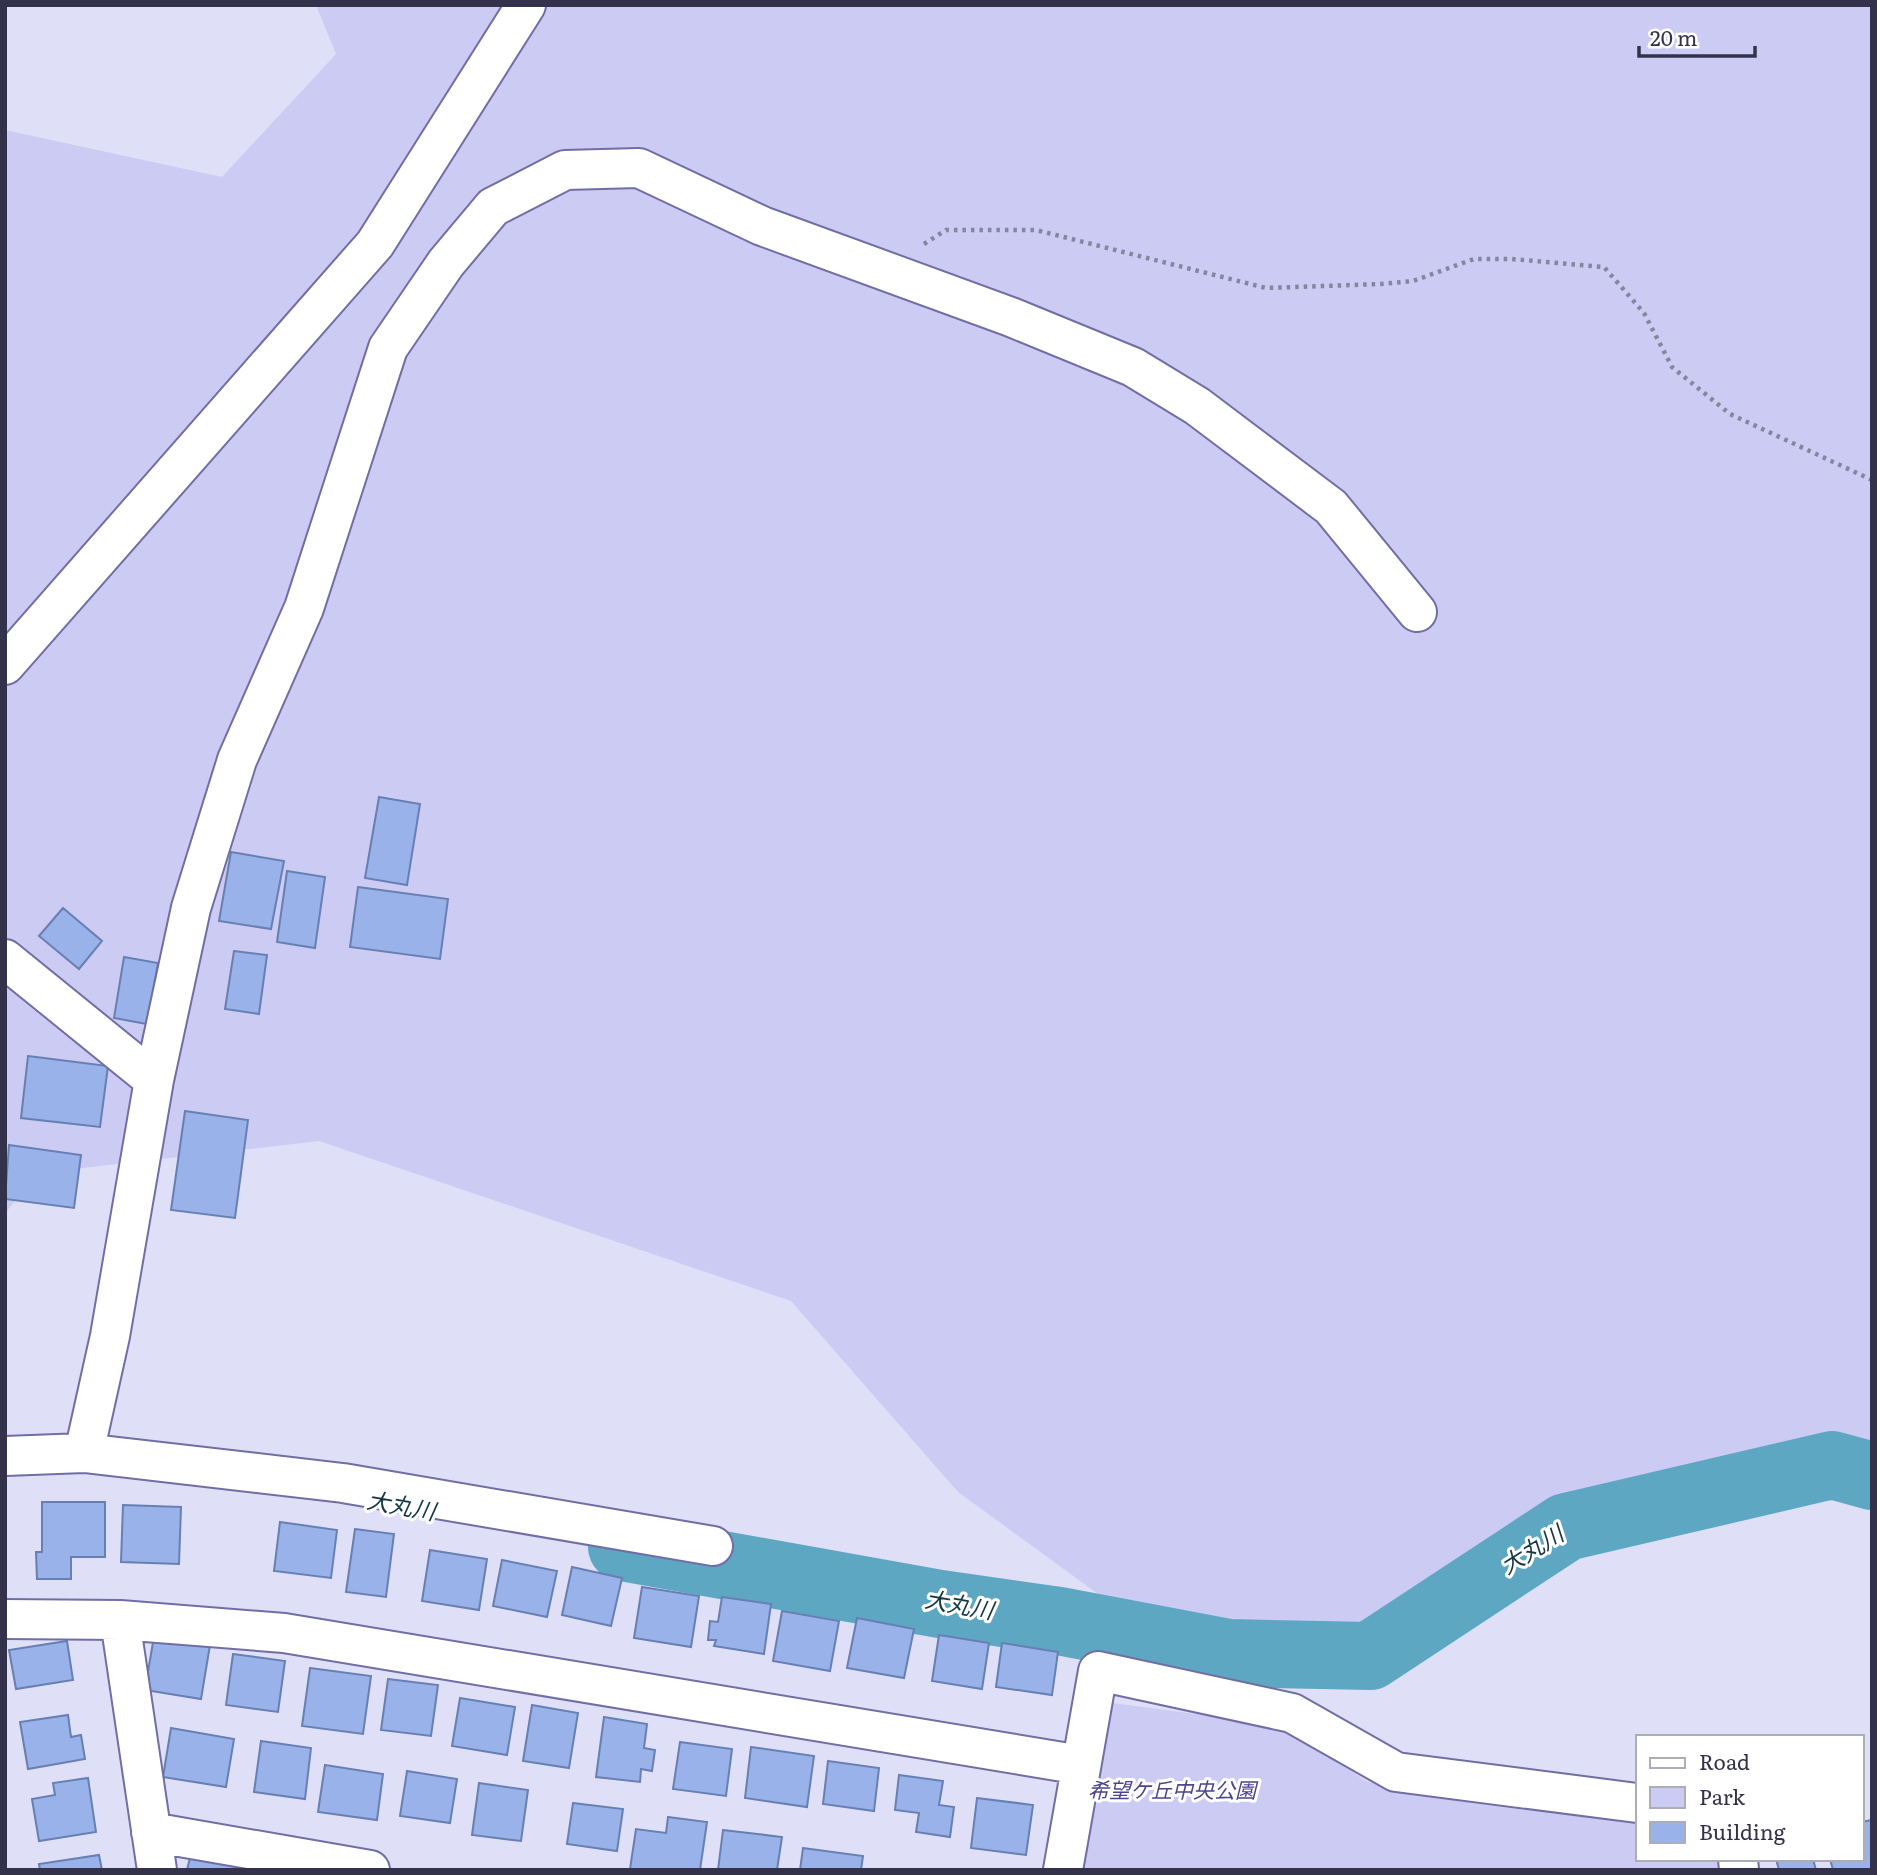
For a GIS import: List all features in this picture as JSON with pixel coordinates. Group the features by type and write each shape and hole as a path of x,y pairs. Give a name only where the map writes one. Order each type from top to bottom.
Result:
{"street":[{"path":"5,665 375,244 526,5"},
{"path":"84,1453 110,1336 154,1080 191,908 237,760 304,608 388,348 446,263 493,207 565,170 639,168 762,226 1011,317 1133,367 1197,406 1331,507 1417,612"},
{"path":"5,959 154,1080"},
{"path":"5,1456 84,1453 344,1483 713,1546"},
{"path":"5,1619 120,1620 284,1633 1081,1765"},
{"path":"120,1620 157,1870"},
{"path":"1063,1870 1098,1671 1292,1713 1396,1772 1636,1803"},
{"path":"151,1832 370,1870"}],"path":[{"path":"881,270 946,230 1035,230 1266,288 1381,285 1413,281 1474,259 1511,259 1604,267 1644,313 1672,367 1730,414 1872,480"}],"green space":[{"path":"316,5 1872,5 1872,1498 1700,1508 1238,1696 958,1492 791,1301 319,1141 38,1173 5,1213 5,130 222,177 336,54"},
{"name":"希望ケ丘中央公園","path":"1106,1702 1285,1726 1368,1782 1412,1793 1557,1814 1636,1821 1636,1861 1717,1861 1718,1870 1083,1870 1091,1793"}],"building":[{"path":"379,797 420,804 407,885 365,878"},
{"path":"231,852 284,861 271,929 219,921"},
{"path":"287,871 325,877 315,948 277,942"},
{"path":"358,887 448,899 440,959 350,947"},
{"path":"63,908 102,941 79,969 39,936"},
{"path":"234,951 267,955 259,1014 225,1009"},
{"path":"124,957 158,963 147,1024 114,1018"},
{"path":"28,1056 108,1066 100,1127 21,1118"},
{"path":"185,1111 248,1120 235,1218 171,1210"},
{"path":"9,1145 81,1155 74,1208 5,1199"},
{"path":"42,1502 105,1502 105,1557 71,1557 71,1579 37,1579 36,1552 42,1552"},
{"path":"123,1505 181,1507 179,1564 121,1562"},
{"path":"280,1522 337,1530 331,1578 274,1571"},
{"path":"355,1529 394,1534 386,1597 346,1592"},
{"path":"430,1550 487,1559 479,1610 422,1601"},
{"path":"502,1560 557,1571 547,1617 493,1606"},
{"path":"572,1567 622,1578 611,1626 562,1615"},
{"path":"642,1587 699,1596 691,1647 634,1638"},
{"path":"722,1597 771,1604 764,1654 714,1646 716,1640 708,1640 710,1621 718,1622"},
{"path":"782,1611 839,1621 830,1671 773,1661"},
{"path":"857,1618 914,1629 904,1678 847,1668"},
{"path":"939,1635 989,1643 982,1689 932,1681"},
{"path":"154,1636 210,1645 201,1699 145,1690"},
{"path":"67,1641 73,1680 16,1689 9,1650"},
{"path":"1002,1643 1058,1652 1052,1695 996,1687"},
{"path":"233,1654 285,1661 278,1712 226,1705"},
{"path":"310,1668 371,1676 363,1734 302,1726"},
{"path":"388,1679 438,1685 431,1736 381,1730"},
{"path":"460,1698 515,1707 507,1755 452,1746"},
{"path":"532,1705 578,1713 569,1768 523,1761"},
{"path":"68,1715 71,1737 81,1735 85,1759 28,1769 20,1722"},
{"path":"604,1717 647,1724 644,1748 655,1750 652,1771 641,1769 640,1782 596,1777"},
{"path":"171,1728 234,1739 226,1787 163,1777"},
{"path":"261,1741 311,1748 305,1799 254,1792"},
{"path":"680,1742 732,1749 726,1796 673,1789"},
{"path":"751,1747 814,1756 807,1807 745,1798"},
{"path":"828,1761 879,1768 874,1811 823,1804"},
{"path":"325,1765 383,1774 377,1820 318,1812"},
{"path":"407,1771 457,1779 450,1823 400,1816"},
{"path":"899,1775 943,1781 939,1805 954,1807 950,1837 916,1832 919,1813 895,1810"},
{"path":"88,1778 96,1832 39,1841 32,1799 55,1795 53,1783"},
{"path":"479,1783 528,1790 521,1841 472,1835"},
{"path":"977,1798 1033,1805 1026,1855 971,1848"},
{"path":"573,1803 623,1809 617,1851 567,1844"},
{"path":"668,1817 707,1822 700,1870 630,1869 636,1829 666,1833"},
{"path":"1872,1820 1872,1870 1833,1870 1831,1861 1863,1861 1863,1822"},
{"path":"723,1830 782,1837 777,1870 718,1870"},
{"path":"803,1848 863,1856 861,1870 800,1870"},
{"path":"99,1855 102,1870 40,1870 39,1864"},
{"path":"190,1858 242,1868 242,1870 187,1870"},
{"path":"1777,1861 1814,1861 1816,1870 1779,1870"}],"waterway":[{"name":"大丸川","path":"622,1547 940,1604 1059,1621 1228,1653 1370,1656 1566,1527 1832,1465 1872,1476"}]}
